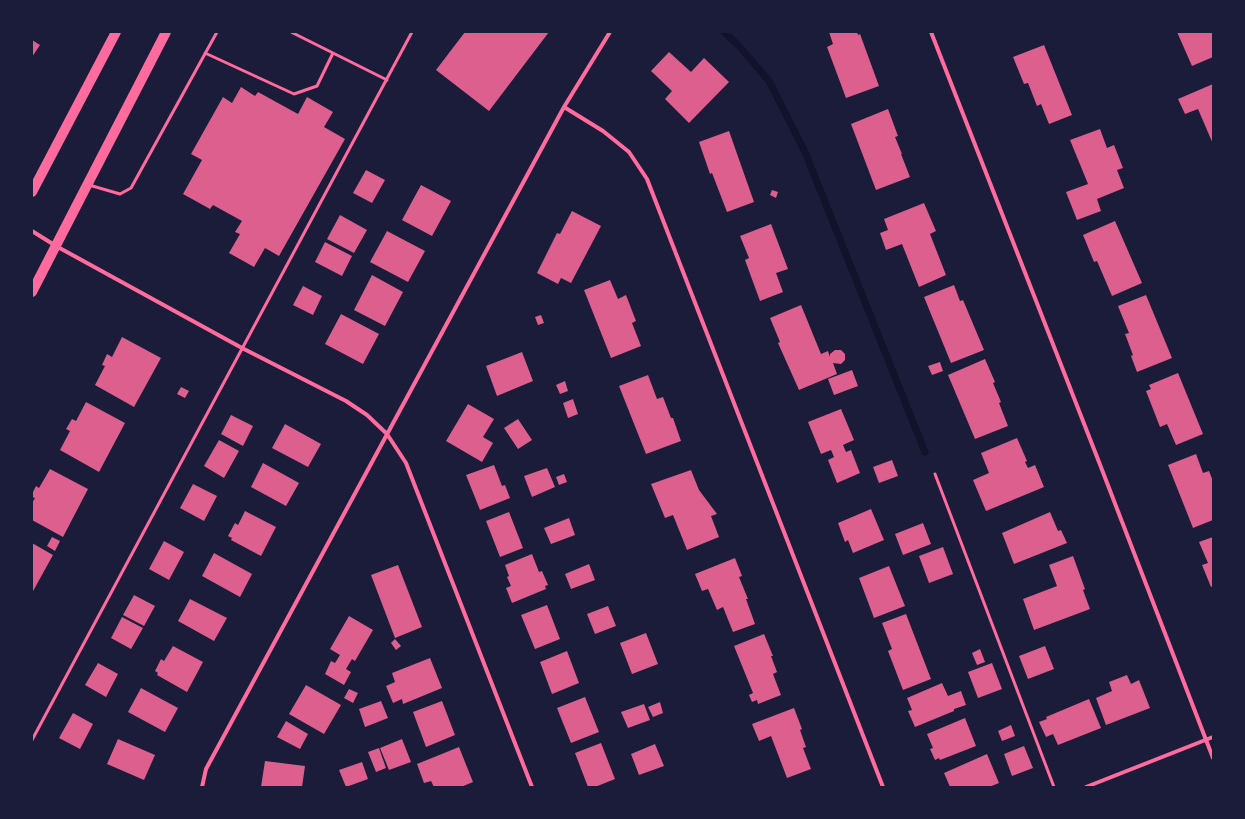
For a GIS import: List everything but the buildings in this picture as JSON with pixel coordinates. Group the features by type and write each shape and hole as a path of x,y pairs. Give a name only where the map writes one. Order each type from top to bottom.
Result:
{"main road":[{"path":"32,192 116,32"},
{"path":"32,292 166,32"}],"street":[{"path":"202,787 206,769 387,434 401,411 564,107 610,32"},
{"path":"931,32 1213,758"},
{"path":"564,107 603,131 630,152 647,179 883,787"},
{"path":"32,230 56,246 242,348 346,401 367,414 387,434 406,462 532,787"},
{"path":"1086,787 1213,737"}],"lane":[{"path":"88,185 120,194 131,188 217,32"},
{"path":"291,32 387,80"},
{"path":"32,740 412,32"},
{"path":"206,53 294,94 317,86 333,53"},
{"path":"934,474 1054,787"}],"waterway":[{"path":"724,32 739,46 769,81 805,152 925,452"}]}
